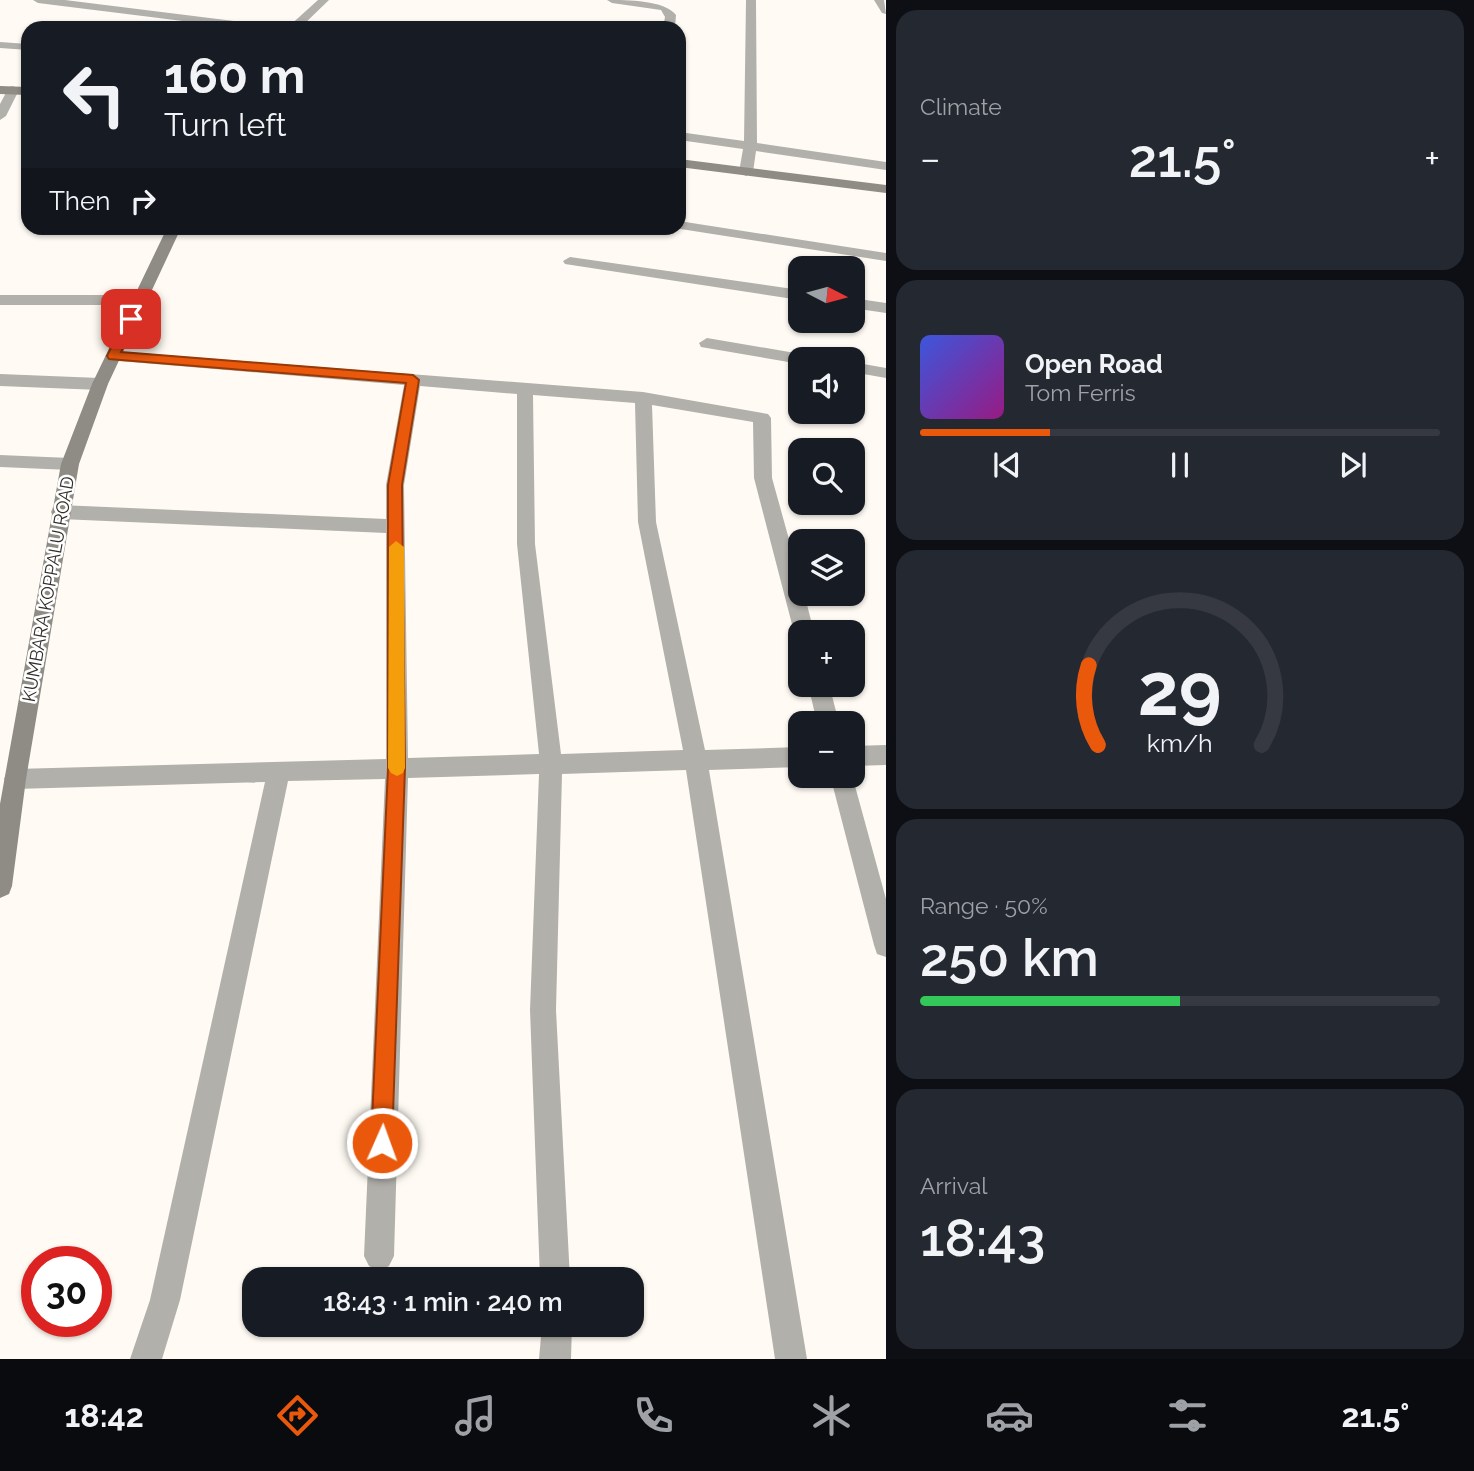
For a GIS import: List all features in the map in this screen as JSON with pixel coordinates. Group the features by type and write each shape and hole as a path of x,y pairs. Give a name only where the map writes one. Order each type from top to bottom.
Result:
{"street":[{"path":"38,0 210,21"},
{"path":"301,21 324,0"},
{"path":"612,0 660,6 667,9 671,15 670,21"},
{"path":"746,172 750,146 751,0"},
{"path":"879,0 886,11"},
{"path":"0,45 21,46"},
{"path":"0,116 6,90"},
{"path":"686,137 886,166"},
{"path":"686,164 886,190"},
{"path":"686,226 886,257"},
{"name":"KUMBARA KOPPALU ROAD","path":"0,886 15,779 70,464 100,384 171,235"},
{"path":"570,261 788,293"},
{"path":"0,300 140,300"},
{"path":"865,305 886,308"},
{"path":"707,343 788,357"},
{"path":"113,356 643,398 762,418 764,478 801,620"},
{"path":"865,369 886,373"},
{"path":"0,380 100,384"},
{"path":"379,1256 397,768 395,485 413,380"},
{"path":"525,388 526,544 551,764 543,1010 554,1267"},
{"path":"643,398 648,522 696,760 791,1359"},
{"path":"0,461 70,464"},
{"path":"60,512 396,526"},
{"path":"865,756 886,755"},
{"path":"15,779 788,757"},
{"path":"146,1359 165,1300 279,771"},
{"path":"844,788 886,945"},
{"path":"555,1359 556,1337"}],"slow traffic":[{"path":"396,547 397,768"}],"route":[{"path":"131,319 113,356 413,380 395,485 397,768 382,1143"}]}
